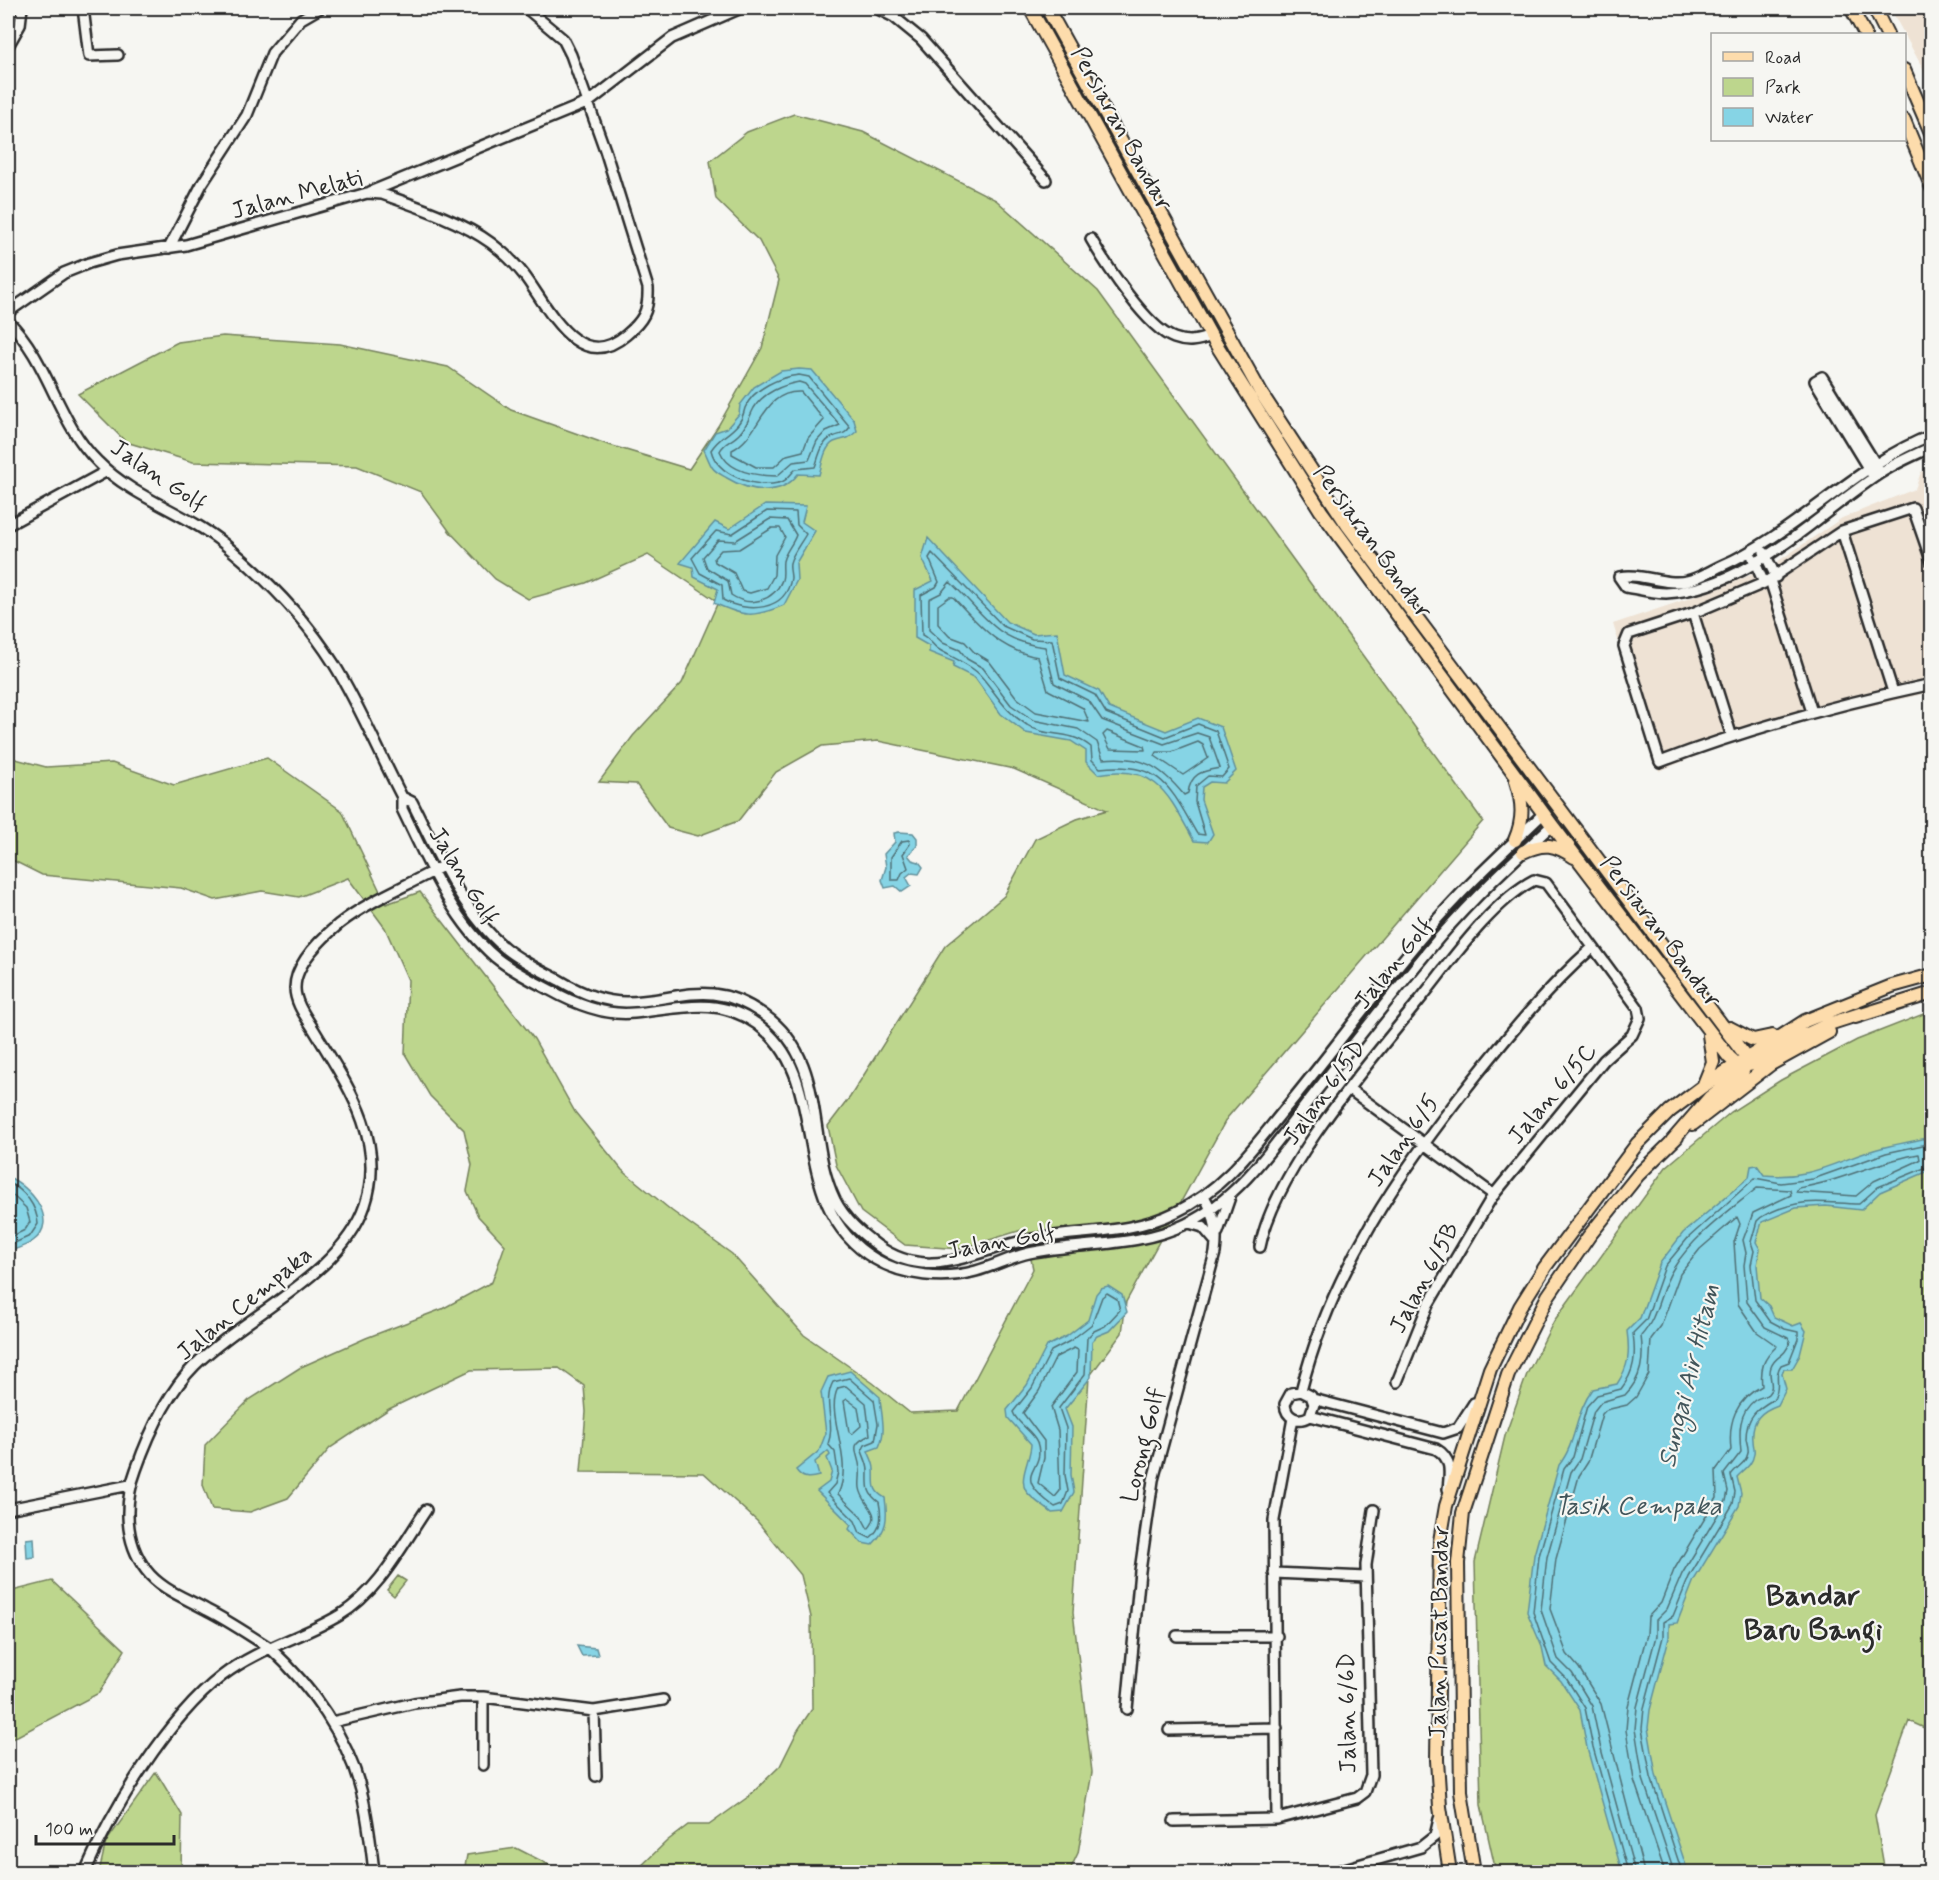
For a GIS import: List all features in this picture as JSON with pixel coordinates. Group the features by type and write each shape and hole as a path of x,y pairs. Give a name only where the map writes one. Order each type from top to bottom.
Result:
{"main road":[{"name":"Persiaran Bandar","path":"1030,8 1211,336 1321,512 1708,1031 1742,1063"},
{"name":"Persiaran Bandar","path":"1047,8 1261,393 1348,526 1715,1016 1742,1063"},
{"path":"1851,8 1864,33"},
{"path":"1874,8 1886,33"},
{"path":"1906,72 1932,135"},
{"path":"1906,123 1932,188"},
{"path":"1503,731 1517,762 1550,818 1624,893"},
{"path":"1513,772 1521,797 1522,816 1515,840"},
{"path":"1523,852 1541,844 1550,844 1582,864"},
{"name":"Jalan Pusat Bandar","path":"1450,1872 1440,1807 1437,1760 1438,1575 1446,1506 1490,1369 1520,1307 1545,1267 1600,1192 1637,1144 1670,1111 1702,1087 1805,1021 1892,986 1932,975"},
{"path":"1892,986 1894,990 1901,993 1932,985"},
{"name":"Jalan Pusat Bandar","path":"1474,1872 1461,1792 1458,1563 1463,1513 1508,1376 1548,1296 1589,1236 1638,1175 1672,1141 1771,1064 1860,1014 1932,993"},
{"path":"1672,1141 1742,1063 1860,1014"},
{"path":"1715,1016 1737,1034 1748,1039 1757,1040 1788,1031"},
{"path":"1702,1087 1713,1062 1708,1031"}],"street":[{"path":"8,46 20,25 22,8"},
{"path":"83,8 89,56 118,54"},
{"path":"169,248 202,184 247,115 272,52 301,19 320,8"},
{"name":"Jalan Melati","path":"8,312 64,273 89,263 117,255 169,248 367,193 382,194 407,203 490,242 523,273 556,323 578,342 590,346 605,345 622,339 644,318 649,304 648,288 589,102 563,39 525,8"},
{"path":"367,193 589,102 672,38 741,8"},
{"path":"876,8 894,17 921,39 1046,180"},
{"path":"1091,239 1109,270 1164,333 1190,341 1211,336"},
{"name":"Jalan Golf","path":"8,321 42,370 62,414 77,438 108,471 148,499 221,542 282,599 333,663 402,797 402,809 432,872 479,941 517,972 557,994 594,1010 622,1014 701,1005 729,1010 758,1024 780,1047 796,1079 817,1179 836,1224 854,1244 875,1260 891,1266 923,1274 956,1275 1028,1254 1138,1240 1164,1234 1212,1210 1231,1194 1264,1158 1438,939 1476,896 1523,852 1550,818"},
{"path":"1822,377 1875,471 1815,381 1822,377"},
{"path":"1932,435 1905,446 1875,471 1766,556 1712,582 1673,592 1648,591 1626,586 1619,577 1630,574 1661,580 1687,581 1761,546 1875,471 1932,447"},
{"path":"8,525 108,471"},
{"path":"1932,563 1913,508 1842,531 1770,580 1693,613 1629,634 1624,646 1660,762 1731,735 1812,711 1932,684"},
{"path":"1842,531 1893,692"},
{"path":"1761,546 1766,556 1770,580 1812,711"},
{"path":"1750,552 1770,580"},
{"path":"1693,613 1731,735"},
{"name":"Jalan Golf","path":"402,797 412,802 461,894 490,934 517,957 563,983 596,997 629,1002 686,993 707,993 737,1001 766,1016 781,1029 796,1050 807,1073 829,1183 841,1211 863,1234 884,1250 900,1257 935,1264 957,1261 1032,1239 1116,1229 1154,1221 1179,1211 1204,1196 1244,1160 1426,931 1471,882 1515,840 1550,818"},
{"name":"Jalan Cempaka","path":"374,1872 362,1791 345,1745 332,1722 284,1661 270,1648 231,1623 164,1587 146,1570 128,1531 130,1485 165,1407 194,1366 238,1329 334,1258 356,1230 366,1204 371,1180 371,1155 367,1132 360,1111 347,1086 300,1006 296,997 296,980 309,956 338,925 360,910 444,865"},
{"name":"Jalan 6/5D","path":"1260,1247 1264,1226 1282,1189 1349,1089 1473,933 1521,887 1534,880 1546,883 1592,948"},
{"path":"1426,931 1438,939"},
{"path":"479,941 490,934"},
{"name":"Jalan 6/5C","path":"1494,1195 1604,1060 1632,1035 1640,1018 1638,1008 1592,948"},
{"name":"Jalan 6/5","path":"1301,1390 1313,1347 1352,1253 1421,1144 1536,1000 1592,948"},
{"path":"1349,1089 1421,1144 1494,1195"},
{"path":"1189,1223 1203,1227 1216,1241 1231,1194"},
{"name":"Jalan 6/5B","path":"1397,1382 1428,1305 1494,1195"},
{"name":"Lorong Golf","path":"1128,1709 1140,1572 1153,1480 1207,1290 1216,1241 1212,1210 1204,1196"},
{"path":"1446,1506 1450,1468 1443,1453 1436,1449 1310,1416 1304,1419 1293,1418 1285,1410 1286,1400 1291,1393 1301,1390 1313,1399 1443,1433 1452,1432 1464,1422 1490,1369"},
{"path":"1310,1416 1314,1404 1313,1399"},
{"path":"1277,1819 1274,1520 1293,1418"},
{"path":"8,1509 130,1485"},
{"path":"85,1872 97,1843 127,1792 186,1712 223,1675 270,1648 321,1625 357,1603 374,1587 426,1510"},
{"name":"Jalan 6/6D","path":"1174,1821 1277,1819 1357,1798 1369,1784 1366,1577 1374,1510"},
{"path":"1274,1573 1366,1577"},
{"path":"1177,1636 1276,1636"},
{"path":"483,1697 483,1765"},
{"path":"332,1722 414,1702 483,1697 594,1711 663,1700"},
{"path":"594,1711 596,1776"},
{"path":"1169,1730 1277,1728"},
{"name":"Jalan Pusat Bandar","path":"1334,1872 1412,1851 1429,1843 1435,1836 1440,1807"}],"shaded area":[{"path":"1890,8 1931,8 1931,89 1906,37 1906,33 1904,33"},
{"path":"1931,469 1931,692 1792,724 1726,744 1659,771 1613,624 1723,587 1771,566 1842,518 1915,489 1921,472"}],"green space":[{"path":"794,114 863,132 996,200 1098,291 1483,821 1227,1118 1126,1302 1122,1333 1089,1377 1073,1612 1092,1772 1078,1853 1069,1872 635,1872 667,1841 688,1825 709,1825 748,1797 780,1766 798,1730 812,1709 811,1617 801,1575 757,1521 704,1473 581,1472 586,1412 584,1386 559,1368 471,1370 389,1409 330,1448 288,1498 250,1512 212,1509 203,1485 205,1445 249,1400 301,1367 366,1338 442,1309 492,1282 505,1245 478,1216 467,1191 472,1165 464,1130 430,1096 405,1054 408,980 385,928 348,878 299,897 262,891 215,900 181,888 42,875 8,858 8,757 46,767 112,763 174,785 267,758 342,811 386,904 420,892 534,1039 575,1112 622,1170 672,1211 732,1254 804,1335 873,1383 910,1413 958,1411 1033,1269 1025,1229 960,1249 905,1245 861,1212 836,1165 828,1126 850,1097 945,946 1004,896 1035,839 1077,819 1107,810 1014,769 878,741 822,746 776,772 738,821 698,836 668,828 636,784 599,782 633,736 682,683 718,602 648,555 586,583 528,599 495,579 450,532 421,492 357,466 193,462 126,442 78,394 178,342 223,336 340,344 448,367 511,410 606,444 689,469 718,426 762,348 779,280 759,241 716,199 710,161 747,132"},
{"path":"1931,1011 1931,1731 1909,1721 1875,1815 1885,1872 1496,1872 1481,1805 1475,1562 1505,1436 1527,1374 1554,1321 1666,1167 1731,1112 1781,1080 1857,1040"},
{"path":"398,1576 406,1581 394,1596 387,1590"},
{"path":"52,1581 125,1650 99,1693 8,1741 8,1592"},
{"path":"156,1772 182,1815 181,1872 99,1872 106,1842"},
{"path":"516,1848 563,1872 464,1872 467,1855"}],"water":[{"path":"812,370 854,420 857,431 848,438 831,444 824,457 819,475 798,474 783,486 765,490 745,487 721,475 711,465 704,450 715,432 727,428 739,414 740,405 754,387 781,371"},
{"path":"765,505 806,506 802,522 815,531 796,563 797,580 784,605 757,614 733,611 714,603 718,589 694,577 693,567 680,563 715,522 729,529"},
{"path":"928,538 1007,622 1034,634 1057,632 1065,675 1099,691 1109,708 1166,731 1198,718 1221,727 1236,771 1224,783 1210,782 1202,787 1201,800 1213,834 1208,842 1194,841 1168,797 1148,778 1118,772 1098,774 1086,762 1086,751 1071,741 1026,733 1001,714 975,678 953,667 954,662 929,652 929,646 915,638 915,590 933,581 922,558"},
{"path":"894,833 913,833 917,838 917,846 908,855 923,867 919,874 911,873 906,877 911,886 902,892 895,886 885,888 882,880 886,867 884,854 895,842"},
{"name":"Tasik Cempaka","path":"1931,1137 1931,1170 1880,1192 1861,1210 1826,1206 1796,1208 1762,1222 1756,1242 1760,1249 1757,1265 1760,1298 1769,1306 1774,1317 1793,1326 1801,1323 1806,1331 1800,1355 1792,1369 1784,1369 1782,1374 1786,1389 1778,1405 1762,1413 1754,1427 1753,1458 1737,1477 1741,1493 1739,1506 1694,1580 1677,1623 1669,1624 1669,1638 1650,1710 1648,1728 1656,1775 1688,1872 1622,1872 1587,1748 1580,1710 1561,1681 1546,1666 1542,1647 1527,1612 1534,1555 1559,1465 1569,1447 1582,1408 1593,1389 1617,1384 1621,1377 1628,1359 1627,1331 1640,1318 1660,1263 1683,1233 1749,1177 1751,1166 1757,1165 1764,1175 1798,1174 1827,1167 1869,1152"},
{"path":"8,1177 33,1195 43,1214 44,1224 41,1233 33,1241 8,1252"},
{"path":"1108,1286 1122,1295 1127,1312 1109,1331 1092,1341 1091,1377 1065,1409 1072,1427 1071,1475 1074,1492 1063,1512 1052,1513 1026,1491 1023,1480 1031,1444 1008,1418 1007,1410 1027,1385 1047,1346 1067,1336 1088,1320 1096,1294 1101,1288"},
{"path":"850,1371 880,1397 883,1428 881,1441 879,1447 868,1451 873,1462 876,1489 885,1498 886,1518 881,1534 872,1545 862,1543 849,1529 851,1525 817,1491 829,1482 832,1471 827,1458 830,1455 828,1451 815,1462 819,1476 806,1478 796,1470 819,1451 826,1433 821,1392 828,1377"},
{"path":"34,1538 35,1557 27,1558 26,1539"},
{"path":"577,1646 596,1648 598,1655 582,1656"}],"district":[{"name":"Bandar Baru Bangi","path":"1813,1613"}],"water label":[{"name":"Sungai Air Hitam","path":"1690,1376"}]}
